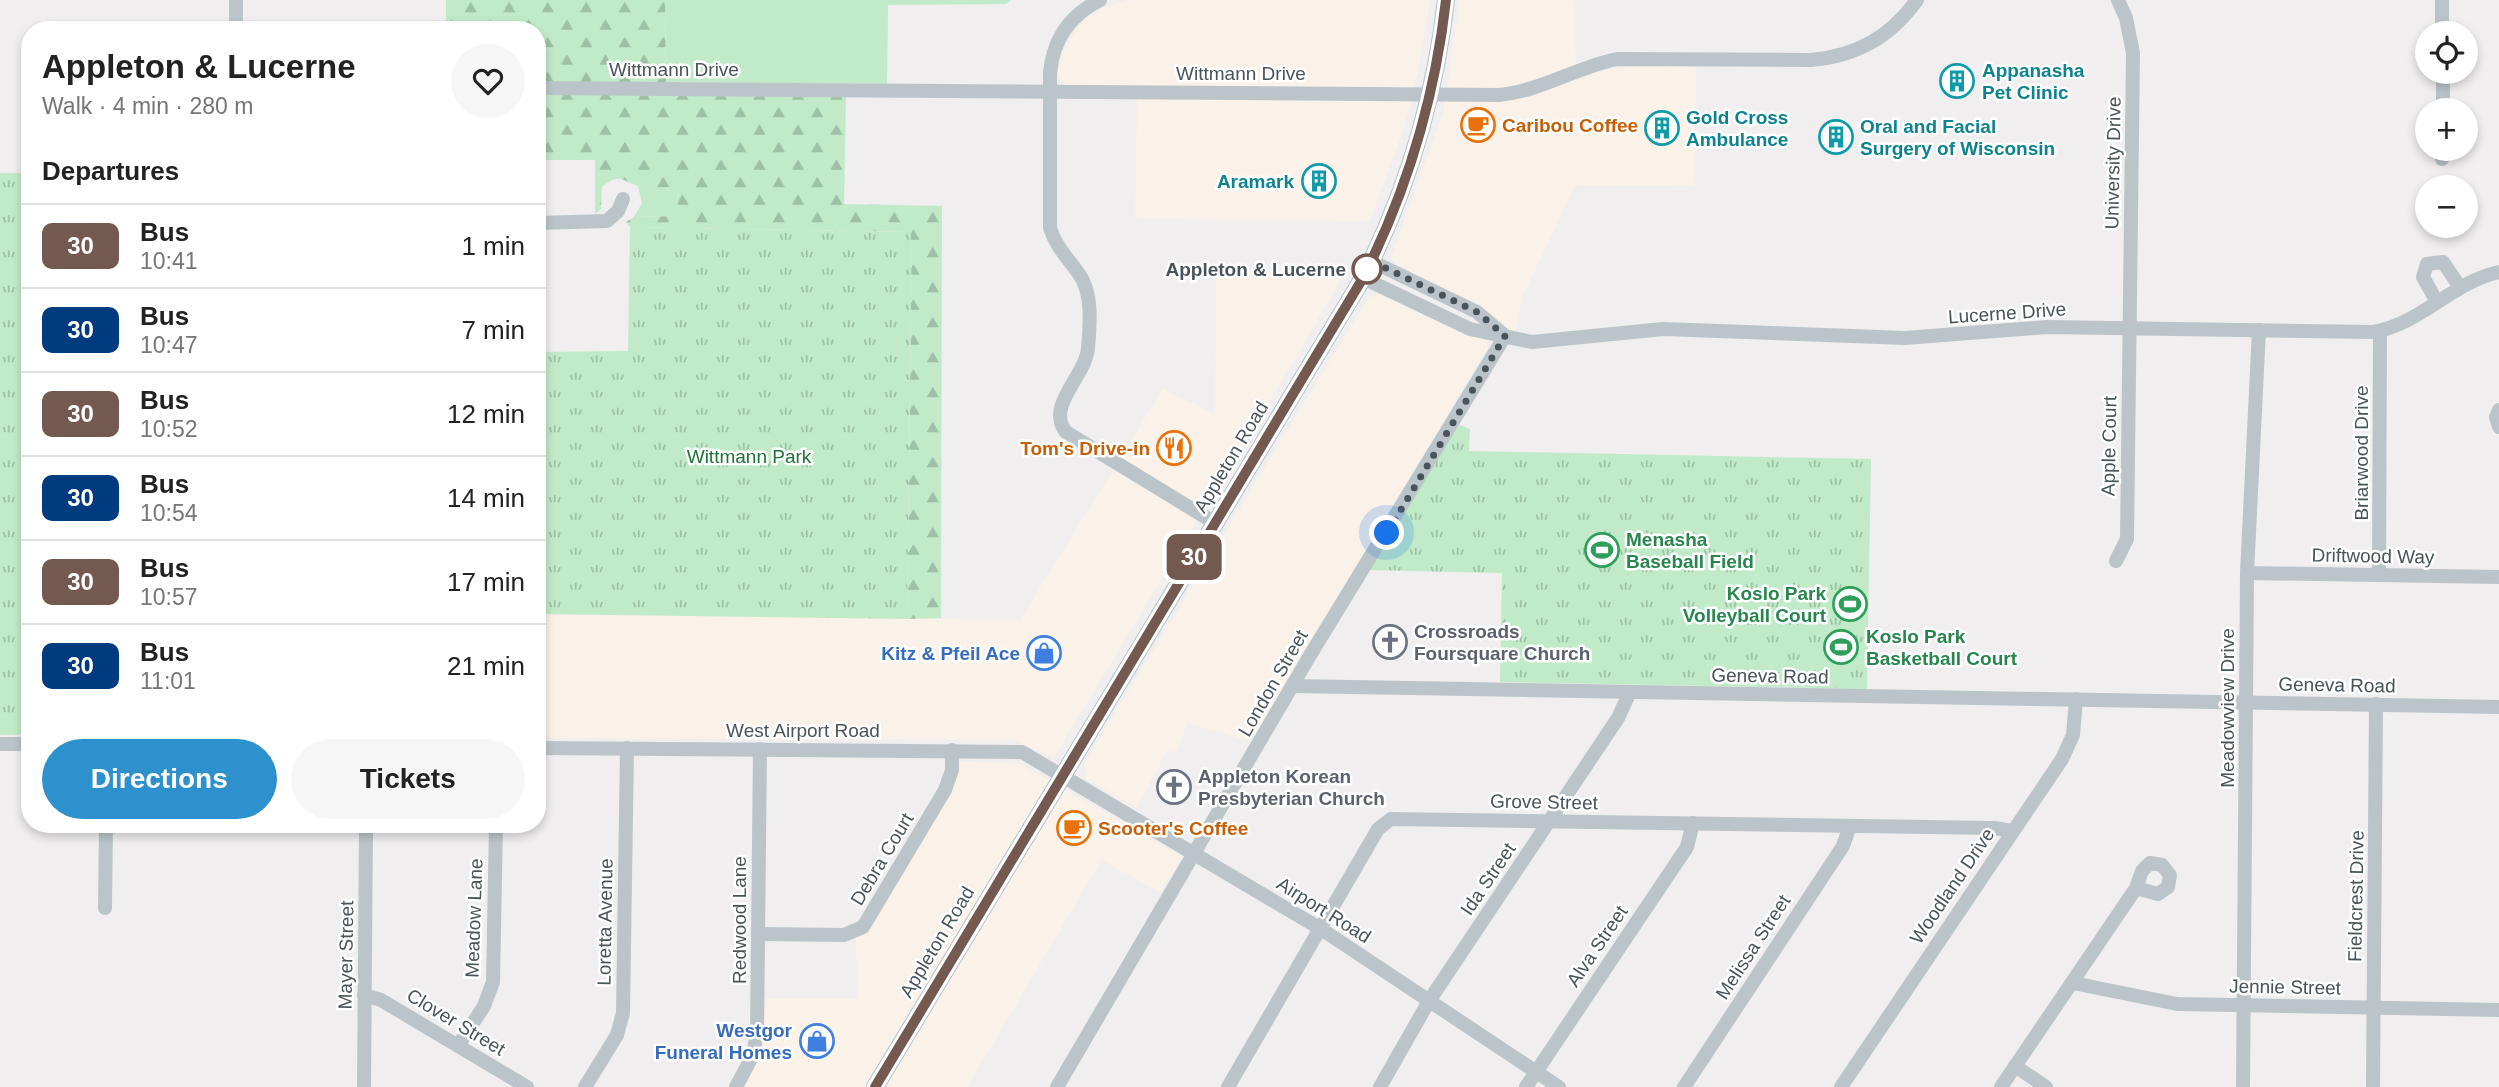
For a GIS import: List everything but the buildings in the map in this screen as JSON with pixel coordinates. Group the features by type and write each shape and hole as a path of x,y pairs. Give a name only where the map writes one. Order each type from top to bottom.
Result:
{"main road":[{"name":"Appleton Road","path":"875,1087 1363,278 1403,186 1429,94 1447,0"}],"street":[{"path":"236,0 236,21"},
{"path":"1100,0 1076,15 1058,38 1051,63 1050,228 1060,251 1079,274 1088,297 1087,357 1061,407 1059,420 1066,432 1215,523"},
{"name":"Wittmann Drive","path":"546,88 1516,93 1617,59 1811,60 1835,57 1865,48 1881,38 1917,0"},
{"name":"University Drive","path":"2118,0 2126,18 2133,53 2129,328"},
{"path":"2442,0 2442,21"},
{"path":"546,223 607,221 618,211 623,199"},
{"path":"1371,261 1477,312 1505,336"},
{"path":"2437,302 2423,277 2427,264 2443,261 2460,287"},
{"name":"Lucerne Drive","path":"1363,278 1470,329 1532,342 1663,329 1914,338 2036,327 2380,331 2408,320 2460,287 2499,272"},
{"name":"Apple Court","path":"2116,561 2127,539 2129,328"},
{"name":"Meadowview Drive","path":"2243,1087 2247,573 2259,330"},
{"name":"Briarwood Drive","path":"2379,575 2380,331"},
{"name":"London Street","path":"1057,1087 1292,686 1505,336"},
{"path":"2499,410 2496,417 2499,427"},
{"name":"Driftwood Way","path":"2247,573 2499,577"},
{"name":"Geneva Road","path":"1292,686 1629,694 2499,707"},
{"name":"Ida Street","path":"1380,1087 1429,1001 1618,718 1629,694"},
{"name":"Woodland Drive","path":"1840,1087 2066,751 2075,727 2076,699"},
{"name":"Fieldcrest Drive","path":"2373,1087 2376,705"},
{"path":"0,744 21,744"},
{"name":"West Airport Road","path":"546,748 1022,752 1061,775"},
{"name":"Loretta Avenue","path":"585,1087 617,1035 623,1013 627,748"},
{"name":"Redwood Lane","path":"736,1087 753,1055 757,1033 760,749"},
{"name":"Debra Court","path":"758,934 844,934 863,926 945,790 952,770 953,750"},
{"name":"Airport Road","path":"1061,775 1321,929 1559,1087"},
{"name":"Grove Street","path":"1228,1087 1378,829 1387,821 1397,818 1994,828 2012,831"},
{"name":"Alva Street","path":"1527,1087 1687,847 1693,823"},
{"name":"Melissa Street","path":"1684,1087 1843,846 1850,826"},
{"path":"106,833 106,908"},
{"name":"Mayer Street","path":"364,1087 366,833"},
{"name":"Meadow Lane","path":"458,1046 484,1006 493,982 495,833"},
{"path":"2001,1087 2136,888"},
{"name":"Jennie Street","path":"2073,983 2177,1004 2499,1010"},
{"name":"Clover Street","path":"365,995 381,1000 527,1087"},
{"path":"2015,1066 2046,1087"}],"shaded area":[{"path":"1127,0 1430,0 1418,72 1403,131 1370,221 1135,219 1137,87 1065,85 1058,75 1061,54 1079,25 1102,8"},
{"path":"1460,0 1575,0 1576,81 1598,72 1629,66 1696,67 1695,186 1576,185 1523,295 1515,332 1483,310 1399,266 1391,258 1443,112"},
{"path":"1345,271 1307,339 1054,757 1012,740 546,738 546,614 1020,620 1163,389 1215,414 1216,272"},
{"path":"1381,292 1483,337 1488,347 1251,742 1187,723 1177,752 1167,751 1137,808 1086,779 1084,764 1368,298"},
{"path":"959,761 1021,764 1182,857 1161,893 1102,860 967,1087 744,1087 761,1054 765,999 857,999 856,937 874,924 952,789"}],"green space":[{"path":"446,0 665,0 666,94 846,96 844,204 942,206 941,618 907,619 912,232 630,227 626,222 634,217 678,216 677,187 642,187 620,179 602,187 601,209 595,214 595,160 546,160 546,21 446,21"},
{"path":"665,0 1011,0 1006,4 888,5 887,84 666,82"},
{"path":"0,173 21,173 21,735 0,735"},
{"path":"638,186 677,186 678,216 634,217 642,203"},
{"name":"Wittmann Park","path":"630,227 912,232 907,619 546,614 546,352 628,351"},
{"path":"1459,425 1470,429 1469,451 1871,459 1867,689 1500,682 1502,573 1369,570"}],"bus line":[{"name":"30","path":"875,1087 1363,278 1403,186 1424,117 1438,56 1446,0"}],"place":[{"name":"Appanasha Pet Clinic","path":"1957,81"},
{"name":"Caribou Coffee","path":"1478,125"},
{"name":"Gold Cross Ambulance","path":"1662,128"},
{"name":"Oral and Facial Surgery of Wisconsin","path":"1836,137"},
{"name":"Aramark","path":"1319,181"},
{"name":"Appleton & Lucerne","path":"1367,269"},
{"name":"Tom's Drive-in","path":"1174,448"},
{"name":"Menasha Baseball Field","path":"1602,550"},
{"name":"Koslo Park Volleyball Court","path":"1850,604"},
{"name":"Crossroads Foursquare Church","path":"1390,642"},
{"name":"Koslo Park Basketball Court","path":"1841,647"},
{"name":"Kitz & Pfeil Ace","path":"1044,653"},
{"name":"Appleton Korean Presbyterian Church","path":"1174,787"},
{"name":"Scooter's Coffee","path":"1074,828"},
{"name":"Westgor Funeral Homes","path":"817,1041"}],"route":[{"path":"1367,269 1371,261 1477,312 1505,336 1387,533"}]}
